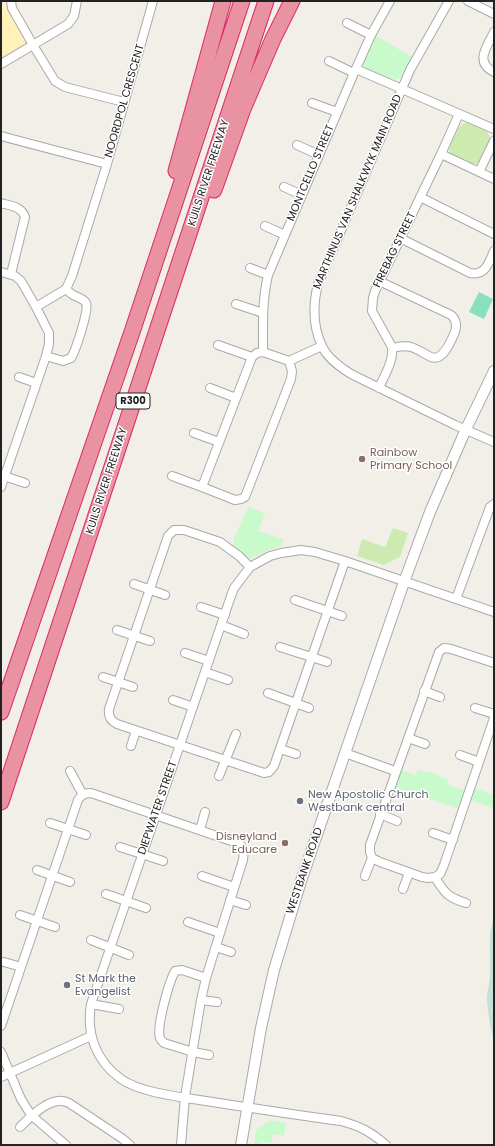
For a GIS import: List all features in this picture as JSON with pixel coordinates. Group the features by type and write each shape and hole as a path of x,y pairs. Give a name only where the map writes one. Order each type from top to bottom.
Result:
{"highway":[{"path":"132,332 140,289 171,188 223,1"},
{"name":"KUILS RIVER FREEWAY","path":"1,712 132,332 242,1"},
{"name":"KUILS RIVER FREEWAY","path":"1,802 266,1"},
{"path":"161,317 177,294 243,109 292,1"}],"street":[{"path":"11,1 12,8 33,45 52,76 59,84 74,90 124,102"},
{"path":"1,64 68,24 74,16 78,1"},
{"name":"NOORDPOL CRESCENT","path":"1,136 107,164 153,1"},
{"name":"MONTCELLO STREET","path":"263,352 263,313 265,286 268,275 371,35 390,1"},
{"name":"MARTHINUS VAN SHALKWYK MAIN ROAD","path":"449,1 410,70 318,284 315,294 314,307 316,326 322,346 325,352 338,366 379,388 494,442"},
{"path":"468,1 494,14"},
{"path":"347,23 371,35"},
{"path":"494,32 483,58 485,66 494,72"},
{"path":"329,62 402,89 494,129"},
{"path":"312,103 337,112"},
{"name":"FIREBAG STREET","path":"392,348 372,311 373,298 379,281 459,114"},
{"path":"479,172 494,141"},
{"path":"297,145 319,155"},
{"path":"441,154 494,179"},
{"path":"36,307 66,289 72,276 107,164"},
{"path":"284,187 302,195"},
{"path":"420,197 494,234"},
{"path":"1,203 20,209 25,217 11,274"},
{"path":"265,226 285,235"},
{"path":"400,238 470,273 479,273 485,268 494,251"},
{"path":"250,268 268,275"},
{"path":"1,272 11,274 21,281 47,327 50,336 46,356 2,482 25,483"},
{"path":"379,281 451,315 456,320 455,331 444,353 440,357 431,357 409,346 392,348 392,356 379,388"},
{"path":"46,356 63,361 71,358 84,323 87,303 72,295 66,289"},
{"path":"236,304 263,313"},
{"path":"218,345 252,357"},
{"path":"202,487 252,357 257,353 263,352 289,361 322,346"},
{"path":"172,476 235,500 245,497 291,379 292,371 289,361"},
{"name":"WESTBANK ROAD","path":"241,1145 261,1028 274,970 298,891 404,582 436,498 466,429 494,371"},
{"path":"19,377 36,382"},
{"path":"210,388 236,398"},
{"path":"194,432 219,442"},
{"path":"456,599 490,507 494,504"},
{"path":"250,567 239,556 220,542 178,529 174,530 168,536 110,709 110,718 112,721 136,731 225,761 259,772 269,772 274,766 345,561"},
{"name":"DIEPWATER STREET","path":"386,1145 375,1135 354,1125 184,1097 141,1089 132,1085 121,1079 100,1057 91,1036 91,1004 234,588 250,567 270,556 281,553 296,551 314,552 345,561 494,612"},
{"path":"134,584 165,595"},
{"path":"295,600 342,616"},
{"path":"201,607 225,614"},
{"path":"221,625 244,634"},
{"path":"117,630 150,641"},
{"path":"280,647 328,662"},
{"path":"365,876 372,858 369,847 438,652 444,648 451,649 494,663"},
{"path":"184,653 209,661"},
{"path":"205,672 228,680"},
{"path":"103,677 133,686"},
{"path":"424,691 440,697"},
{"path":"268,693 309,708"},
{"path":"173,700 193,707"},
{"path":"476,708 494,714"},
{"path":"372,858 408,873 428,878 435,877 442,870 494,718"},
{"path":"131,746 136,731"},
{"path":"219,776 236,734"},
{"path":"408,738 425,744"},
{"path":"280,749 296,754"},
{"path":"346,753 395,771"},
{"path":"460,755 479,762"},
{"path":"70,771 83,795"},
{"path":"1,1026 4,1012 22,967 78,800 83,795 91,793 238,843 242,846 244,855 206,978 184,1097 181,1145"},
{"path":"200,830 205,812"},
{"path":"380,814 397,821"},
{"path":"50,823 86,835"},
{"path":"433,833 453,840"},
{"path":"120,847 162,861"},
{"path":"37,870 70,882"},
{"path":"403,889 408,873"},
{"path":"202,876 234,887"},
{"path":"435,877 448,895 454,899 466,903"},
{"path":"106,894 146,908"},
{"path":"230,900 246,905"},
{"path":"20,916 55,927"},
{"path":"188,922 220,933"},
{"path":"91,940 129,955"},
{"path":"216,947 231,952"},
{"path":"4,962 22,967"},
{"path":"206,978 182,970 175,971 163,1004 160,1034 161,1040 164,1043 193,1052 209,1055"},
{"path":"202,1000 217,1002"},
{"path":"91,1004 119,1008"},
{"path":"1,1077 91,1036"},
{"path":"1,1052 21,1100 31,1115 66,1145"},
{"path":"20,1127 40,1108 53,1102 65,1101 130,1145"}],"green space":[{"path":"375,35 412,57 400,78 385,78 366,69 364,66 364,57"},
{"path":"466,122 486,130 490,137 480,161 476,164 471,164 452,155 449,151 450,145 459,127"},
{"path":"479,292 493,299 484,319 469,312"},
{"path":"248,507 265,513 258,531 283,539 281,546 251,558 248,558 233,545 234,538"},
{"path":"393,528 408,533 400,557 384,565 357,556 362,539 385,547"},
{"path":"400,769 416,775 418,770 433,773 448,780 447,784 467,791 460,809 393,787"},
{"path":"474,788 494,795 493,808 470,800"},
{"path":"494,918 494,1044 489,1017 487,994 490,977 490,938"},
{"path":"270,1120 286,1123 284,1136 273,1134 271,1143 262,1142 262,1145 254,1145 256,1130"}],"sand":[{"path":"1,4 8,6 27,42 26,45 1,61"}],"place":[{"name":"Rainbow Primary School","path":"362,459"},
{"name":"New Apostolic Church Westbank central","path":"300,801"},
{"name":"Disneyland Educare","path":"285,843"},
{"name":"St Mark the Evangelist","path":"67,985"}]}
